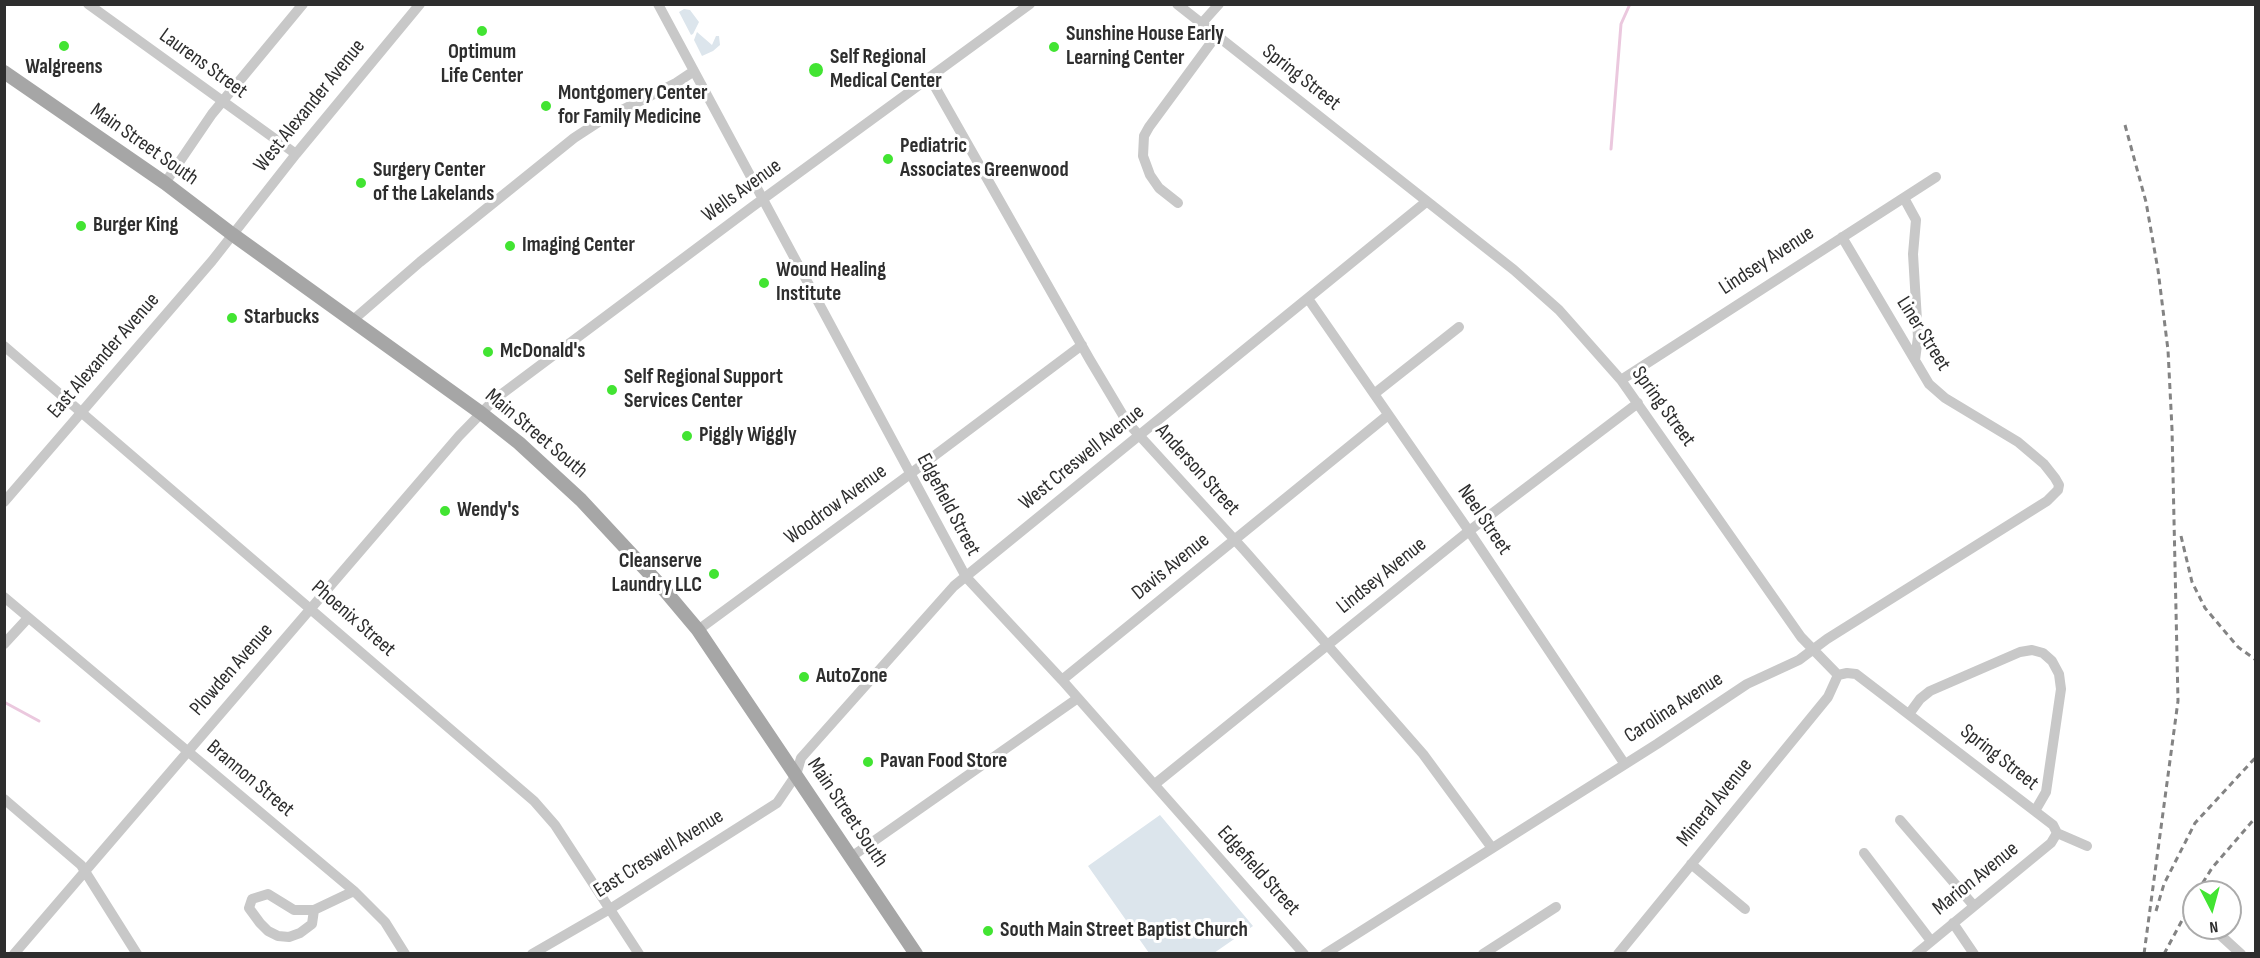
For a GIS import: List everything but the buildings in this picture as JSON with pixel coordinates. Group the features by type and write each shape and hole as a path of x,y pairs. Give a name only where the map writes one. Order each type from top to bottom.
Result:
{"main road":[{"name":"Main Street South","path":"4,72 165,183 232,234 481,413 519,443 581,500 661,586 698,630 916,954"}],"street":[{"name":"Laurens Street","path":"88,4 296,154"},
{"path":"165,183 222,102 303,4"},
{"name":"West Alexander Avenue","path":"232,234 420,4"},
{"name":"Edgefield Street","path":"658,4 966,577 1062,680 1304,954"},
{"name":"Wells Avenue","path":"481,413 495,399 1030,4"},
{"name":"Spring Street","path":"1177,4 1541,294 1578,330 1638,403 1794,627 1838,675 1856,674 2053,825 2057,833 2087,846"},
{"path":"1202,23 1219,4"},
{"path":"1178,203 1159,188 1150,175 1143,156 1144,136 1216,36"},
{"path":"353,320 420,262 574,138 600,121 676,83 694,71"},
{"name":"Anderson Street","path":"930,78 1122,413 1423,754 1492,848"},
{"name":"Lindsey Avenue","path":"1621,380 1936,177"},
{"path":"1904,198 1916,220 1913,254 1918,337 1915,360"},
{"name":"West Creswell Avenue","path":"796,775 801,758 954,586 1309,300 1426,202"},
{"name":"East Alexander Avenue","path":"4,502 212,261 232,234"},
{"name":"Liner Street","path":"1842,237 1929,384 1938,394 2003,431 2044,464 2059,485 2055,494 2047,501"},
{"name":"Neel Street","path":"1309,300 1469,531 1624,763"},
{"path":"1374,394 1459,327"},
{"name":"Woodrow Avenue","path":"698,630 1082,345"},
{"name":"Phoenix Street","path":"4,346 534,801 555,825 639,954"},
{"name":"Lindsey Avenue","path":"1155,784 1469,531 1638,403"},
{"name":"Plowden Avenue","path":"14,954 481,413"},
{"name":"Davis Avenue","path":"1062,680 1388,415"},
{"name":"Carolina Avenue","path":"1325,954 1747,684 1790,666 2047,501"},
{"name":"Brannon Street","path":"4,597 354,891 385,922 405,954"},
{"path":"4,644 28,618"},
{"path":"1909,714 1920,699 1930,691 2020,652 2032,650 2043,653 2052,661 2059,674 2061,689 2046,792 2035,811"},
{"name":"Mineral Avenue","path":"1618,954 1828,696 1838,675"},
{"path":"851,857 1078,698"},
{"name":"East Creswell Avenue","path":"532,954 610,909 777,803 796,775"},
{"path":"4,799 81,865 137,954"},
{"path":"1900,820 1974,906"},
{"name":"Marion Avenue","path":"1916,954 2051,843 2057,833"},
{"path":"1864,853 1931,941"},
{"path":"1691,864 1745,909"},
{"path":"314,910 312,924 300,933 289,937 278,936 268,931 249,908 252,899 268,894 294,910 314,910 354,891"},
{"path":"1483,954 1556,907"},
{"path":"1953,924 1974,954"},
{"path":"2226,940 2241,954"}],"shaded area":[{"path":"684,9 690,10 699,22 691,35 679,12"},
{"path":"697,32 712,45 716,36 719,36 720,45 702,56 694,40"},
{"path":"1160,815 1253,926 1214,953 1149,953 1088,866"}],"waterway":[{"path":"1611,149 1621,24 1630,4"},
{"path":"4,702 39,721"}],"railway":[{"path":"2125,125 2146,202 2158,270 2168,350 2172,429 2178,701 2144,954"},
{"path":"2181,536 2192,582 2205,608 2238,647 2256,660"},
{"path":"2156,911 2164,884 2195,823 2256,757"},
{"path":"2204,880 2256,817"},
{"path":"2164,954 2182,920"}],"place":[{"name":"Optimum Life Center","path":"482,31"},
{"name":"Walgreens","path":"64,46"},
{"name":"Sunshine House Early Learning Center","path":"1054,47"},
{"name":"Self Regional Medical Center","path":"816,70"},
{"name":"Montgomery Center for Family Medicine","path":"546,106"},
{"name":"Pediatric Associates Greenwood","path":"888,159"},
{"name":"Surgery Center of the Lakelands","path":"361,183"},
{"name":"Burger King","path":"81,226"},
{"name":"Imaging Center","path":"510,246"},
{"name":"Wound Healing Institute","path":"764,283"},
{"name":"Starbucks","path":"232,318"},
{"name":"McDonald's","path":"488,352"},
{"name":"Self Regional Support Services Center","path":"612,390"},
{"name":"Piggly Wiggly","path":"687,436"},
{"name":"Wendy's","path":"445,511"},
{"name":"Cleanserve Laundry LLC","path":"714,574"},
{"name":"AutoZone","path":"804,677"},
{"name":"Pavan Food Store","path":"868,762"},
{"name":"South Main Street Baptist Church","path":"988,931"}]}
